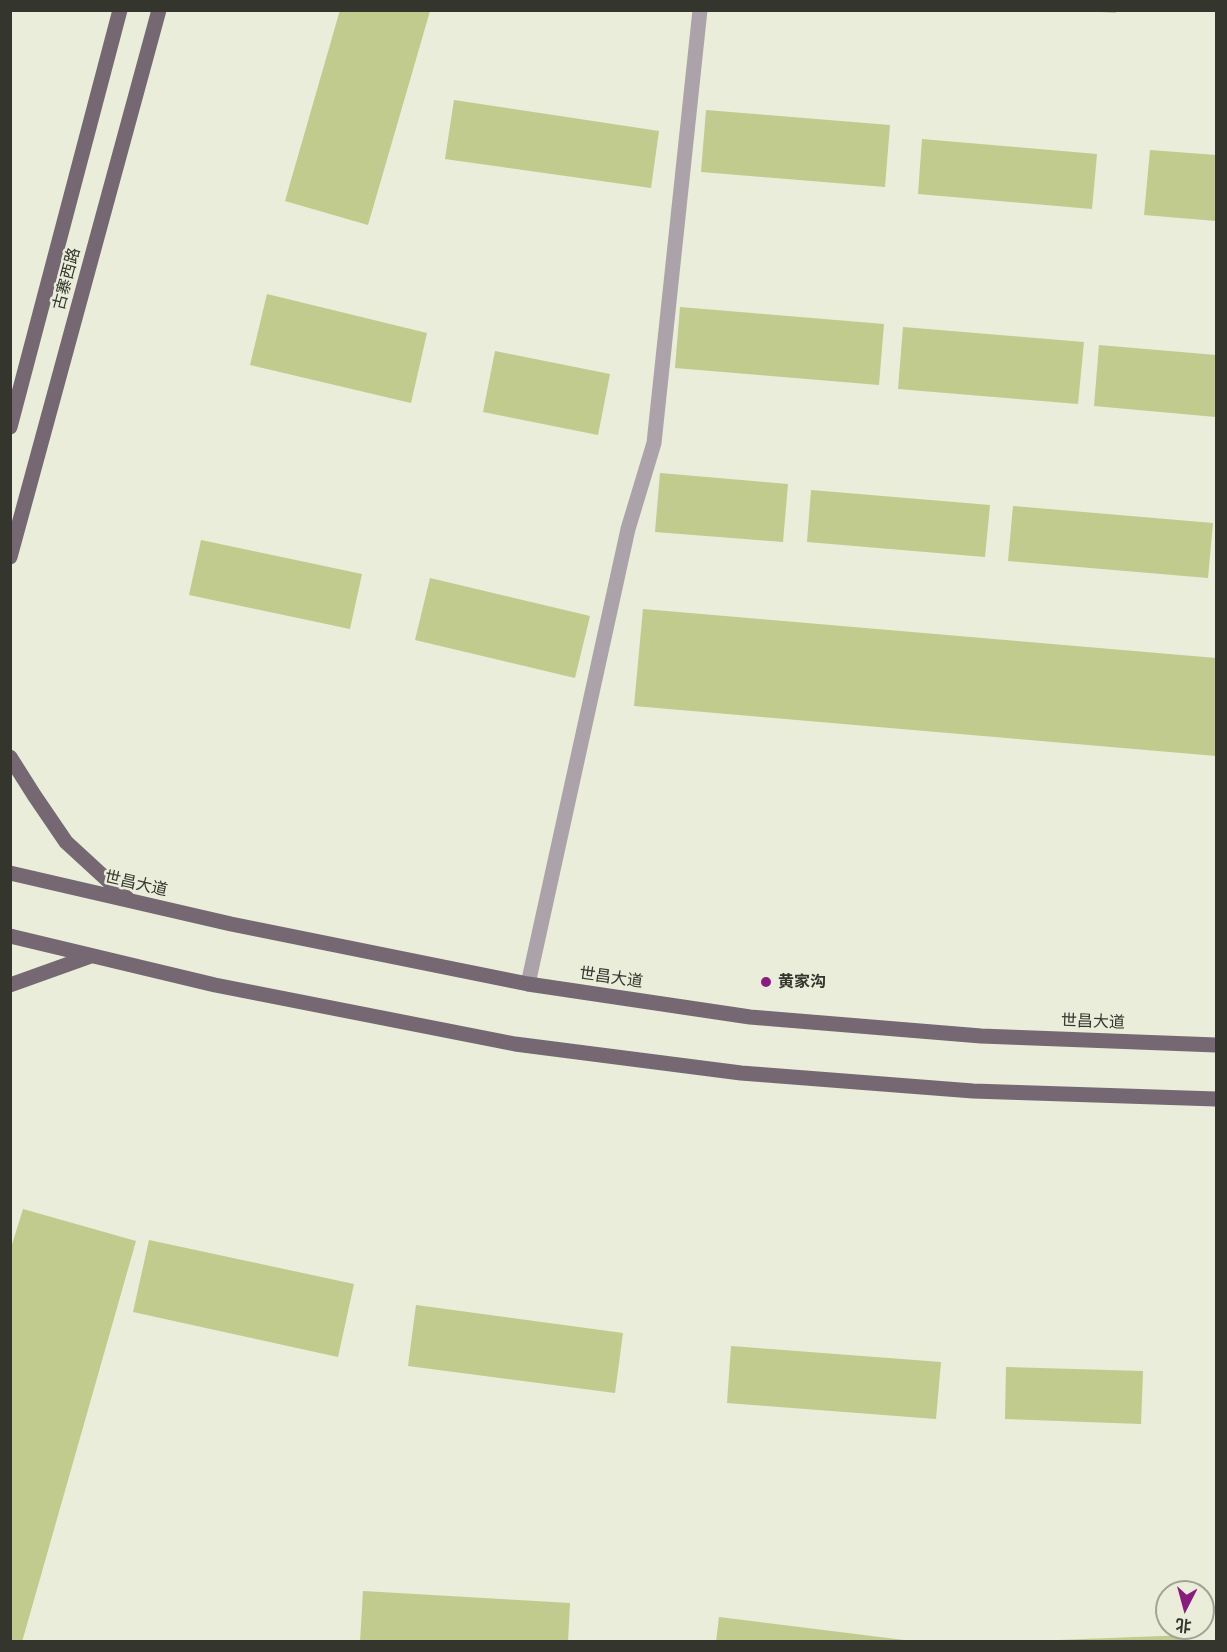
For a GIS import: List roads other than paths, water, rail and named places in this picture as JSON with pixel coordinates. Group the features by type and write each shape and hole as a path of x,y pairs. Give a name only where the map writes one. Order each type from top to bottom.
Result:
{"main road":[{"name":"古寨西路","path":"10,427 120,10"},
{"name":"古寨西路","path":"10,557 159,10"},
{"path":"10,757 66,842 130,901"},
{"name":"世昌大道","path":"10,873 231,924 528,984 750,1017 981,1036 1216,1045"},
{"path":"10,936 215,985 515,1044 717,1070 973,1091 1216,1099"},
{"path":"10,985 91,956"}],"street":[{"path":"528,984 628,529 654,443 700,10"}],"place":[{"name":"黄家沟","path":"766,982"}]}
